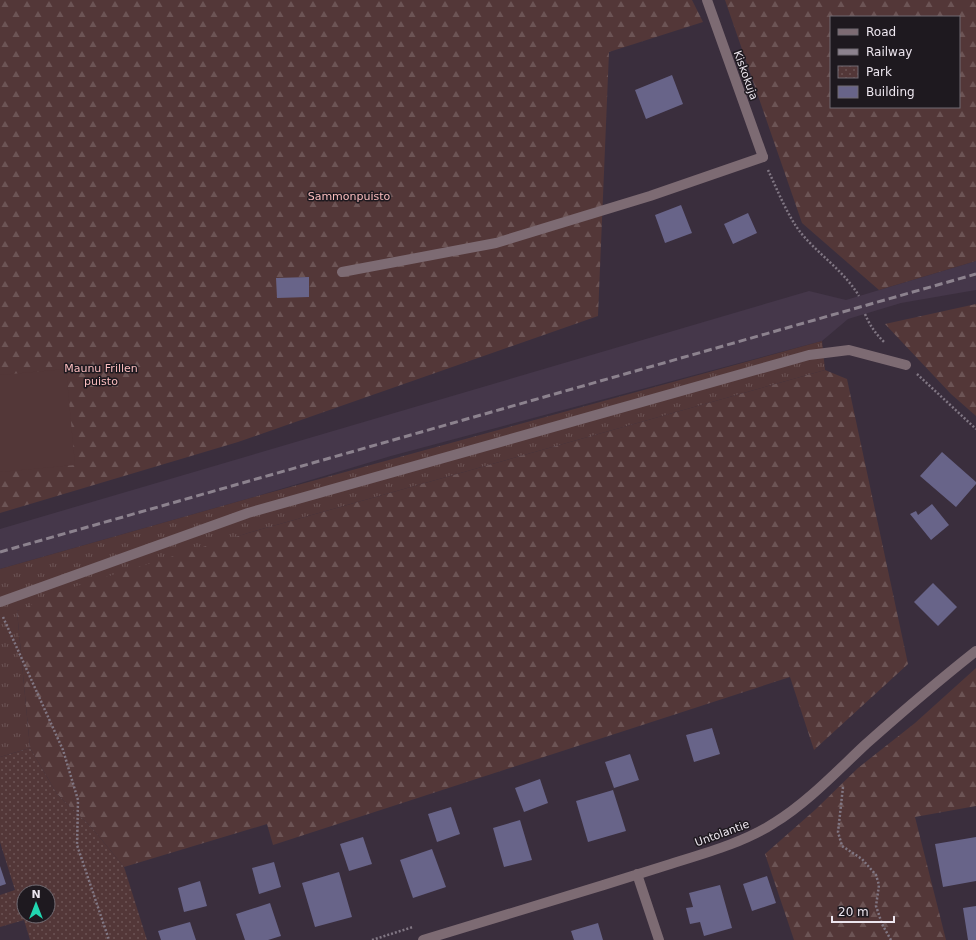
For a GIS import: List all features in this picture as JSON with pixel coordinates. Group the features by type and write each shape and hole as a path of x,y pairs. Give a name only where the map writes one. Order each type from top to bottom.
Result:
{"street":[{"name":"Kiskokuja","path":"707,0 763,158"},
{"path":"342,272 496,243 650,196 763,158"},
{"path":"0,602 248,513 809,355 849,350 906,364"},
{"name":"Untolantie","path":"423,940 721,847 749,837 774,824 796,809 900,713 976,651"},
{"path":"637,874 659,940"}],"path":[{"path":"763,158 799,232 844,276 859,296"},
{"path":"0,611 63,750 78,800 77,845 109,940"},
{"path":"844,781 838,832 842,846 862,859 876,875 879,885 876,906 882,924 891,940"},
{"path":"372,940 420,925"}],"shaded area":[{"path":"976,261 976,290 901,303 848,319 822,341 391,456 254,497 0,569 0,529 809,291 846,300"}],"green space":[{"name":"Sammonpuisto","path":"0,0 692,0 703,22 609,52 598,316 238,442 0,513"},
{"path":"725,0 976,0 976,261 879,290 802,223"},
{"path":"976,304 976,416 951,394 885,324"},
{"path":"822,341 825,370 248,533 17,611 30,748 0,757 0,569 254,497"},
{"path":"66,369 75,465 0,472 0,375"},
{"path":"825,370 847,379 908,664 814,750 790,677 273,845 267,824 124,867 92,828 57,794 30,748 17,611 64,590 248,533"},
{"path":"976,668 976,806 915,817 946,940 794,940 765,854 816,809 858,768 915,723"},
{"path":"30,748 57,794 92,828 124,867 147,940 30,940 25,924 56,924 56,884 16,884 16,922 0,927 0,895 15,890 0,842 0,757"}],"building":[{"path":"672,75 683,104 646,119 635,90"},
{"path":"681,205 692,233 665,243 655,215"},
{"path":"748,213 757,233 733,244 724,224"},
{"path":"309,277 309,297 277,298 276,278"},
{"path":"942,452 976,482 976,484 956,507 920,476"},
{"path":"932,504 949,525 931,540 910,514 916,511 918,515"},
{"path":"933,583 957,607 938,626 914,602"},
{"path":"712,728 720,754 694,762 686,735"},
{"path":"630,754 639,780 614,788 605,762"},
{"path":"540,779 548,803 524,812 515,788"},
{"path":"613,790 626,831 588,842 576,801"},
{"path":"451,807 460,834 437,842 428,814"},
{"path":"520,820 532,860 504,867 493,828"},
{"path":"363,837 372,864 349,871 340,844"},
{"path":"976,837 976,881 943,887 935,844"},
{"path":"432,849 446,887 413,898 400,860"},
{"path":"274,862 281,887 259,894 252,868"},
{"path":"0,866 6,884 0,886"},
{"path":"339,872 352,917 315,927 302,883"},
{"path":"767,876 776,903 752,911 743,884"},
{"path":"200,881 207,906 184,912 178,888"},
{"path":"720,885 732,928 704,936 700,922 690,924 686,908 693,907 689,893"},
{"path":"270,903 281,936 268,940 245,940 236,914"},
{"path":"976,906 976,940 968,940 963,908"},
{"path":"190,922 196,940 161,940 158,931"},
{"path":"598,923 603,940 574,940 571,931"}],"railway":[{"path":"0,552 976,274"}],"park label":[{"name":"Maunu Frillen puisto","path":"101,374"}]}
